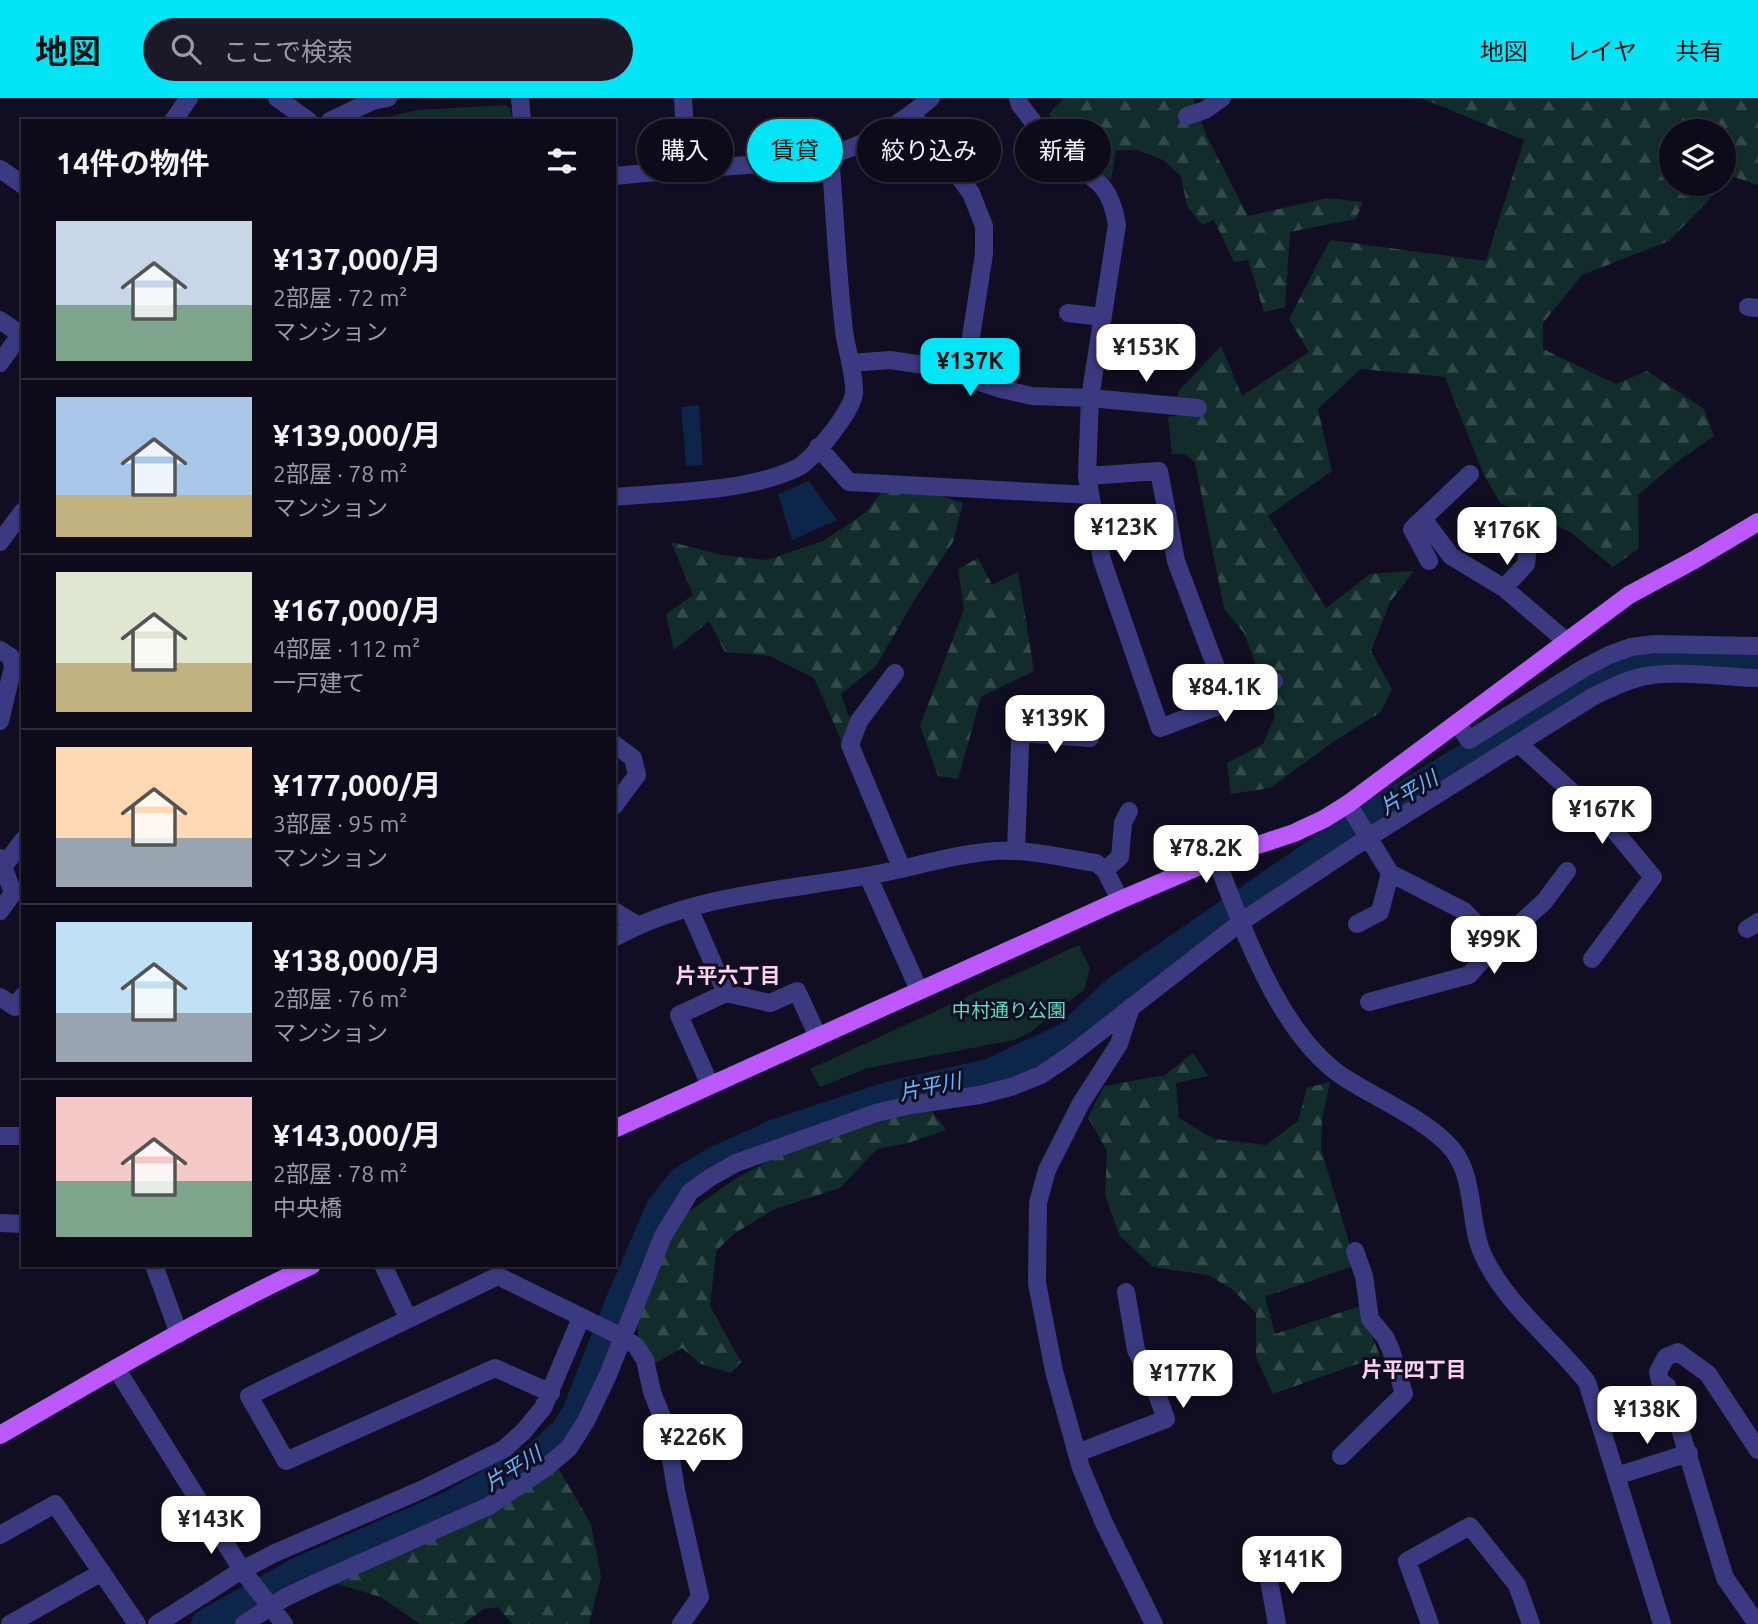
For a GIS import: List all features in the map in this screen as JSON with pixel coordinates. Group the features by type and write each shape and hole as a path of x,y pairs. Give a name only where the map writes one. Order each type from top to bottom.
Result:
{"main road":[{"path":"616,1126 1120,900 1216,859 1294,833 1351,808 1457,723 1629,595 1758,522"},
{"path":"0,1435 178,1334 308,1267"}],"street":[{"path":"174,119 189,98"},
{"path":"277,98 306,119"},
{"path":"520,98 522,119"},
{"path":"683,98 684,119"},
{"path":"843,150 856,146 912,114 931,98"},
{"path":"1018,98 1020,105 1047,140 1056,150 1097,180 1108,192 1114,207 1117,225 1090,398 1087,476 1102,560 1160,728 1275,681"},
{"path":"1186,116 1205,110 1222,98"},
{"path":"334,119 377,99"},
{"path":"912,114 971,193 985,226 984,254 965,375"},
{"path":"0,169 21,184"},
{"path":"616,176 637,174"},
{"path":"616,497 732,485 774,477 800,467 849,408 854,394 844,331 832,182"},
{"path":"1068,313 1102,317"},
{"path":"0,320 21,332 0,363"},
{"path":"850,363 891,360 931,366 1001,389 1032,396 1090,398 1198,408"},
{"path":"818,447 849,482 1090,495"},
{"path":"1087,476 1159,471 1176,561 1229,702"},
{"path":"1429,561 1412,529 1470,474"},
{"path":"0,542 21,514"},
{"path":"1423,519 1451,556 1504,588 1566,641"},
{"path":"1504,588 1526,564 1528,547"},
{"path":"1457,723 1469,740 1584,668 1631,647 1654,644 1758,646"},
{"path":"0,650 11,657 13,667 0,721"},
{"path":"895,673 859,721 850,745 902,869"},
{"path":"244,1624 269,1605 368,1558 444,1528 489,1506 544,1469 569,1448 586,1421 608,1375 620,1336 672,1218 690,1192 711,1177 736,1163 876,1113 1012,1087 1041,1075 1131,1007 1236,910 1369,837 1594,696 1646,676 1674,674 1758,678"},
{"path":"1016,851 1020,726 1090,737"},
{"path":"1519,744 1613,829 1653,877 1592,959"},
{"path":"616,745 633,758 636,775 616,803"},
{"path":"1351,808 1390,873 1464,911 1497,944"},
{"path":"1105,870 1120,857 1123,823 1129,811"},
{"path":"0,911 13,893 2,862 21,842"},
{"path":"616,937 636,925 718,901 867,876 974,853 1016,851 1096,863 1105,870 1120,900"},
{"path":"1216,859 1236,910 1284,1013 1312,1050 1341,1075 1437,1134 1454,1151 1465,1175 1483,1254 1498,1281 1531,1320 1567,1356 1587,1382 1662,1624"},
{"path":"1369,1002 1469,975 1497,944 1545,902 1567,871"},
{"path":"1357,924 1380,912 1390,873"},
{"path":"867,876 919,990"},
{"path":"689,908 726,993"},
{"path":"616,912 636,925"},
{"path":"710,1085 679,1015 726,993 770,1003 797,991 818,1037"},
{"path":"0,997 15,1007 21,999"},
{"path":"1131,1007 1119,1044 1081,1103 1047,1170 1038,1203 1037,1283 1054,1371 1077,1453 1104,1522 1154,1624"},
{"path":"0,1136 21,1136"},
{"path":"0,1223 21,1224"},
{"path":"1341,1456 1404,1394 1391,1350 1385,1337 1370,1319 1364,1276 1354,1251"},
{"path":"155,1267 178,1334"},
{"path":"384,1267 408,1318"},
{"path":"551,1393 495,1368 286,1461 249,1396 499,1276 620,1336 636,1346 645,1360 652,1392 666,1427 676,1490 700,1597 681,1624"},
{"path":"1077,1453 1166,1419 1152,1381 1136,1350 1126,1292"},
{"path":"157,1624 246,1574 275,1553 421,1490 503,1449 523,1432 543,1408 581,1318"},
{"path":"1757,1624 1725,1578 1667,1386 1660,1381 1658,1372 1666,1357 1678,1352 1708,1374 1758,1450"},
{"path":"116,1368 246,1574 284,1624"},
{"path":"1616,1476 1689,1453"},
{"path":"0,1535 55,1504 137,1624"},
{"path":"1430,1624 1407,1561 1470,1526 1517,1585 1531,1624"},
{"path":"10,1624 102,1573"},
{"path":"1268,1575 1277,1624"}],"green space":[{"path":"1064,98 1193,98 1207,137 1248,216 1327,198 1363,202 1356,219 1290,232 1285,307 1264,312 1248,260 1234,262 1214,220 1202,225 1187,206 1181,176 1163,160 1138,150 1116,150 1111,180 1111,119 1052,119 1049,114"},
{"path":"1421,98 1758,98 1758,185 1736,177 1736,119 1659,119 1659,196 1713,196 1669,241 1582,275 1543,323 1543,349 1616,384 1647,371 1704,409 1714,436 1677,462 1638,495 1639,548 1613,567 1570,532 1500,503 1483,473 1445,377 1361,369 1318,409 1332,471 1268,516 1326,608 1370,574 1414,571 1390,602 1371,651 1392,689 1381,712 1333,742 1270,788 1231,794 1227,763 1263,744 1275,716 1244,633 1224,609 1195,462 1173,445 1178,392 1221,346 1242,396 1309,352 1289,319 1330,240 1486,261 1524,140"},
{"path":"506,105 511,110 512,119 380,119 418,110"},
{"path":"1195,411 1200,455 1172,454 1168,417"},
{"path":"892,479 963,503 953,542 915,599 876,666 841,694 855,733 842,742 814,678 770,656 725,652 709,621 674,650 666,614 693,595 671,542 722,555 767,560 823,541 865,513"},
{"path":"978,558 992,585 1018,572 1034,671 981,697 958,779 938,776 920,726 964,609 958,569"},
{"name":"中村通り公園","path":"1079,945 1090,968 1084,990 1029,1033 1014,1040 868,1068 820,1087 810,1069"},
{"path":"1193,1053 1208,1076 1176,1083 1179,1118 1214,1139 1266,1145 1298,1121 1307,1088 1330,1082 1322,1119 1321,1149 1356,1265 1265,1297 1275,1334 1360,1306 1380,1356 1273,1394 1256,1357 1256,1313 1232,1289 1208,1275 1153,1267 1119,1235 1105,1194 1107,1151 1088,1118 1104,1086 1165,1075"},
{"path":"932,1111 946,1130 908,1143 877,1149 840,1188 775,1209 735,1233 716,1251 710,1306 741,1362 731,1373 701,1364 682,1348 642,1371 636,1316 674,1222 735,1179 805,1141 872,1117"},
{"path":"554,1461 591,1524 601,1577 589,1624 512,1624 498,1607 484,1609 463,1624 420,1624 381,1597 334,1583"}],"water":[{"path":"699,405 703,465 686,466 681,407"},
{"path":"809,481 837,520 792,540 778,494"}],"waterway":[{"name":"片平川","path":"206,1624 301,1571 452,1505 537,1457 564,1433 576,1415 661,1208 682,1182 714,1162 776,1134 891,1096 989,1074 1068,1037 1116,991 1363,821 1619,664 1670,656 1758,658"}],"district":[{"name":"片平六丁目","path":"728,976"},
{"name":"片平四丁目","path":"1414,1370"}]}
